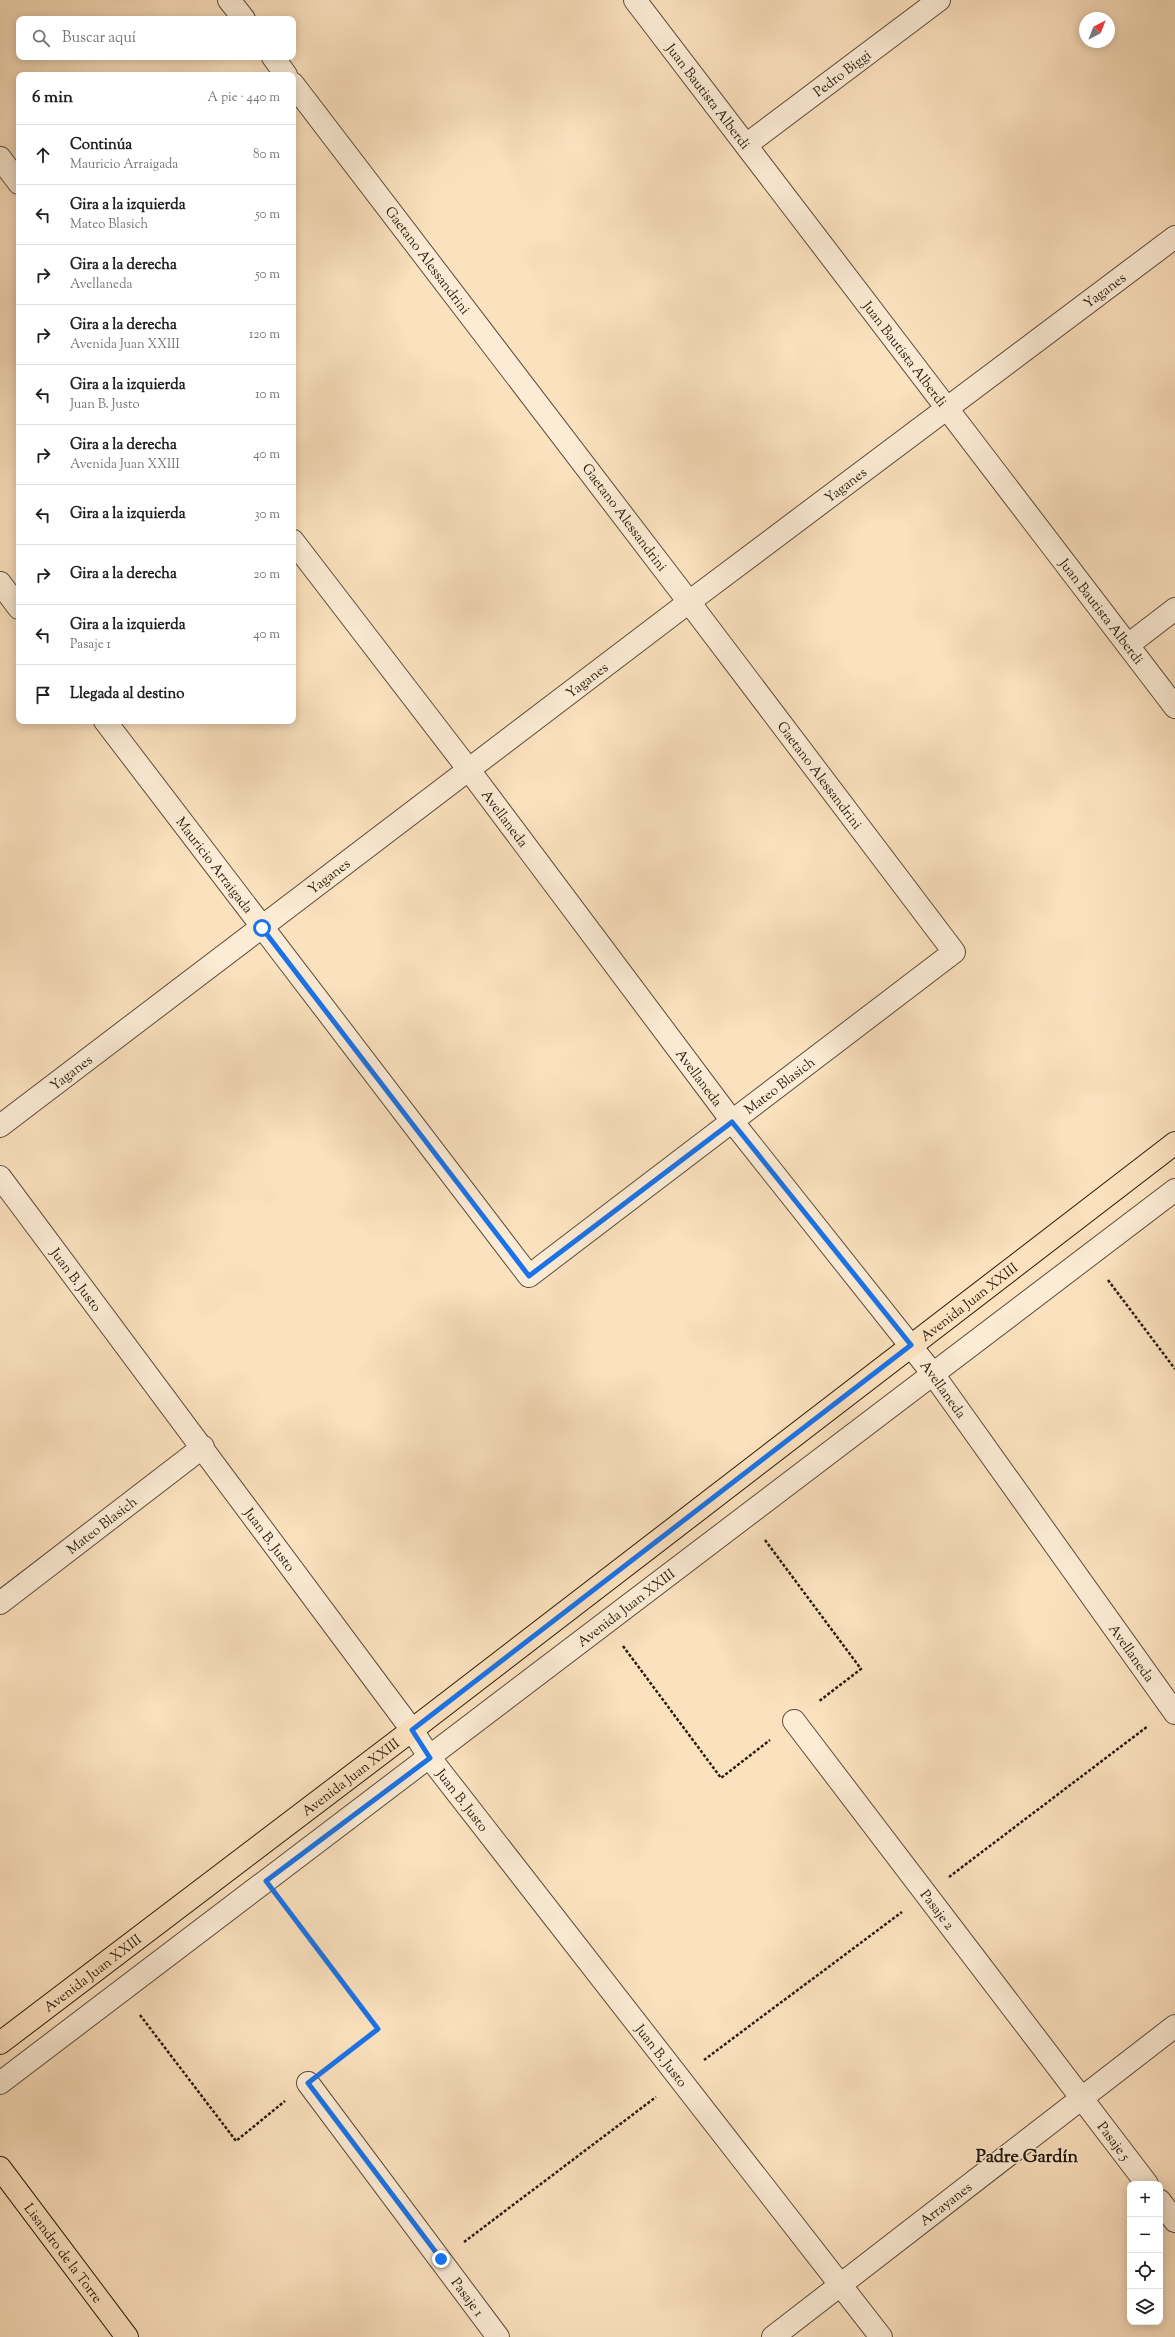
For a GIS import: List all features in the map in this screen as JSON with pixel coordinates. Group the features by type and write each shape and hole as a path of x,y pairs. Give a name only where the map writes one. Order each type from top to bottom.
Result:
{"main road":[{"name":"Avenida Juan XXIII","path":"0,2043 412,1730 1175,1143"},
{"name":"Lisandro de la Torre","path":"0,2168 127,2337"}],"street":[{"path":"229,0 242,16"},
{"name":"Juan Bautista Alberdi","path":"635,0 1175,707"},
{"name":"Pedro Biggi","path":"746,145 938,0"},
{"path":"275,60 284,72"},
{"name":"Gaetano Alessandrini","path":"296,88 689,602 954,952"},
{"path":"0,158 16,179"},
{"name":"Yaganes","path":"0,1126 689,602 948,409 1175,237"},
{"name":"Avellaneda","path":"296,545 469,770 732,1122 933,1374 1173,1710"},
{"path":"0,583 16,604"},
{"path":"1128,645 1175,609"},
{"name":"Mauricio Arraigada","path":"107,724 529,1276"},
{"name":"Mateo Blasich","path":"529,1276 954,952"},
{"name":"Juan B. Justo","path":"0,1177 203,1447 412,1730 430,1758 880,2337"},
{"name":"Avenida Juan XXIII","path":"0,2083 430,1758 1175,1190"},
{"name":"Mateo Blasich","path":"0,1603 203,1447"},
{"name":"Pasaje 2","path":"794,1721 1082,2099"},
{"name":"Arrayanes","path":"773,2337 1175,2026"},
{"name":"Pasaje 1","path":"308,2083 498,2337"},
{"name":"Pasaje 5","path":"1082,2099 1145,2181"},
{"path":"1163,2205 1175,2221"}],"path":[{"path":"1089,1255 1175,1369"},
{"path":"605,1624 722,1778 861,1669 747,1516"},
{"path":"441,2259 1173,1710"},
{"path":"122,1990 236,2141 378,2029 266,1881"}],"district":[{"name":"Padre Gardín","path":"1027,2156"}],"route":[{"path":"262,928 529,1276 732,1122 911,1345 412,1730 430,1758 266,1881 378,2029 308,2083 441,2259"}]}
